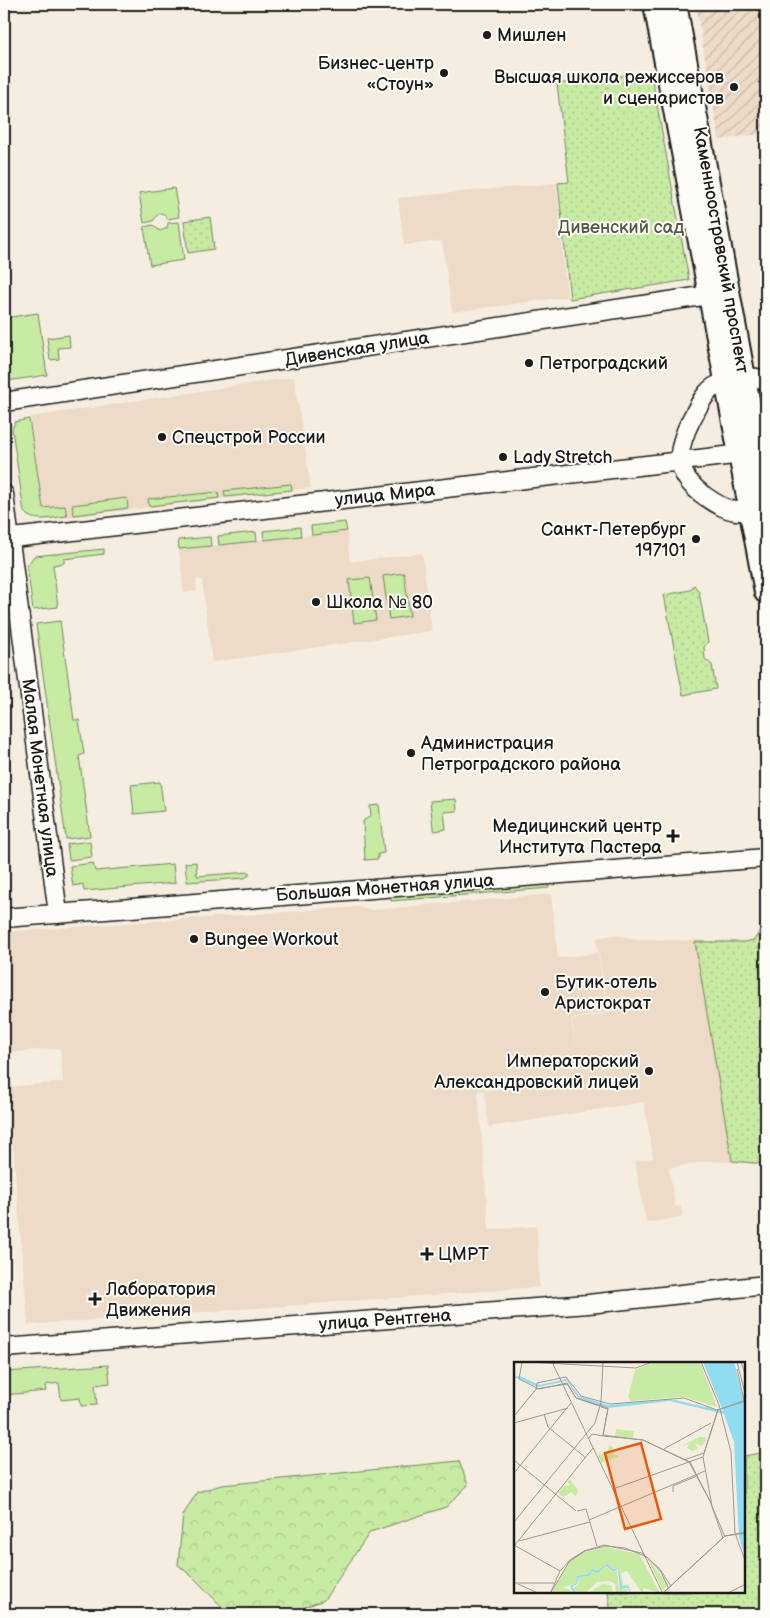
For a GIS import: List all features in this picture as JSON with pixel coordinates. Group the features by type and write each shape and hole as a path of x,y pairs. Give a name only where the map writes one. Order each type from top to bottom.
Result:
{"main road":[{"name":"Каменноостровский проспект","path":"655,4 709,296 735,379 755,453 761,505 766,592"},
{"name":"Каменноостровский проспект","path":"675,4 735,379"}],"street":[{"name":"Дивенская улица","path":"4,402 709,296"},
{"path":"761,505 738,513 724,509 693,488 684,475 680,462 679,447 682,437 705,393 714,384 756,376 766,381"},
{"name":"улица Мира","path":"7,539 755,453"},
{"name":"Малая Монетная улица","path":"4,494 7,539 58,914"},
{"name":"Большая Монетная улица","path":"4,918 766,858"},
{"name":"улица Рентгена","path":"4,1348 588,1304 766,1285"}],"shaded area":[{"path":"766,4 766,133 719,140 696,5"},
{"path":"556,183 567,297 452,312 442,241 404,245 398,198"},
{"path":"294,377 311,488 45,520 30,417"},
{"name":"Школа № 80","path":"347,531 350,562 422,553 432,631 212,662 202,580 196,580 197,591 184,593 179,549"},
{"path":"551,894 558,958 598,953 607,1012 571,1019 576,1053 572,1020 609,1013 596,938 614,935 637,939 744,942 754,939 766,922 766,1164 709,1161 669,1168 675,1207 681,1206 683,1217 646,1223 635,1161 653,1158 644,1102 489,1127 484,1091 531,1083 478,1091 489,1230 537,1226 539,1287 28,1325 8,1087 63,1082 60,1048 4,1053 4,932 358,907 372,910"}],"green space":[{"name":"Дивенский сад","path":"651,72 689,280 570,299 558,183 569,182 557,84"},
{"path":"174,188 179,217 167,219 164,214 159,213 153,221 144,223 139,193"},
{"path":"210,217 214,249 188,253 184,221"},
{"path":"179,222 184,260 150,265 144,227 153,225 160,231 167,228 168,223"},
{"path":"38,313 47,375 7,381 4,357 4,318"},
{"path":"69,335 70,347 58,348 59,359 50,360 47,338"},
{"path":"29,419 43,508 65,506 67,516 38,519 28,516 24,512 12,429 15,422"},
{"path":"291,484 292,490 225,497 224,491"},
{"path":"218,492 219,498 149,506 148,499"},
{"path":"127,498 128,508 74,515 72,505"},
{"path":"345,522 347,531 312,535 311,526"},
{"path":"300,527 301,536 264,540 263,531"},
{"path":"256,532 257,541 219,545 218,536"},
{"path":"210,537 211,546 179,549 178,540"},
{"path":"104,549 104,554 64,559 64,563 53,565 58,607 33,610 27,566 34,556"},
{"path":"404,573 410,616 389,619 383,576"},
{"path":"370,578 376,620 354,623 349,580"},
{"path":"694,585 699,592 708,642 704,647 705,659 712,665 716,689 683,695 664,595 690,590"},
{"path":"60,621 74,720 79,720 84,754 79,756 90,836 66,839 36,624"},
{"path":"160,782 164,811 134,814 131,785"},
{"path":"456,799 457,811 444,812 446,829 435,831 430,801"},
{"path":"379,805 384,853 378,854 378,859 365,860 363,821 371,816 370,806"},
{"path":"90,841 92,857 69,860 67,844"},
{"path":"196,862 197,876 249,872 249,875 245,878 187,882 185,863"},
{"path":"93,863 95,871 173,864 175,883 84,891 83,884 73,886 70,866"},
{"path":"548,884 549,888 391,901 391,897"},
{"path":"766,922 766,1164 732,1161 695,942 744,942 754,940"},
{"path":"108,1365 110,1383 95,1385 97,1405 81,1406 80,1398 61,1400 59,1383 45,1385 46,1391 4,1395 4,1372"},
{"path":"766,1452 766,1614 611,1614 608,1593 745,1593 745,1456"},
{"path":"459,1461 468,1485 446,1507 370,1532 324,1600 300,1609 280,1614 242,1614 226,1611 194,1578 178,1565 183,1515 197,1492 222,1485"}],"place":[{"name":"Мишлен","path":"487,35"},
{"name":"Бизнес-центр «Стоун»","path":"444,73"},
{"name":"Высшая школа режиссеров и сценаристов","path":"734,87"},
{"name":"Петроградский","path":"529,363"},
{"name":"Спецстрой России","path":"162,437"},
{"name":"Lady Stretch","path":"503,457"},
{"name":"Санкт-Петербург 197101","path":"696,539"},
{"name":"Школа № 80","path":"316,602"},
{"name":"Администрация Петроградского района","path":"411,753"},
{"name":"Медицинский центр Института Пастера","path":"673,836"},
{"name":"Bungee Workout","path":"194,939"},
{"name":"Бутик-отель Аристократ","path":"545,992"},
{"name":"Императорский Александровский лицей","path":"649,1071"},
{"name":"ЦМРТ","path":"427,1254"},
{"name":"Лаборатория Движения","path":"95,1299"}]}
